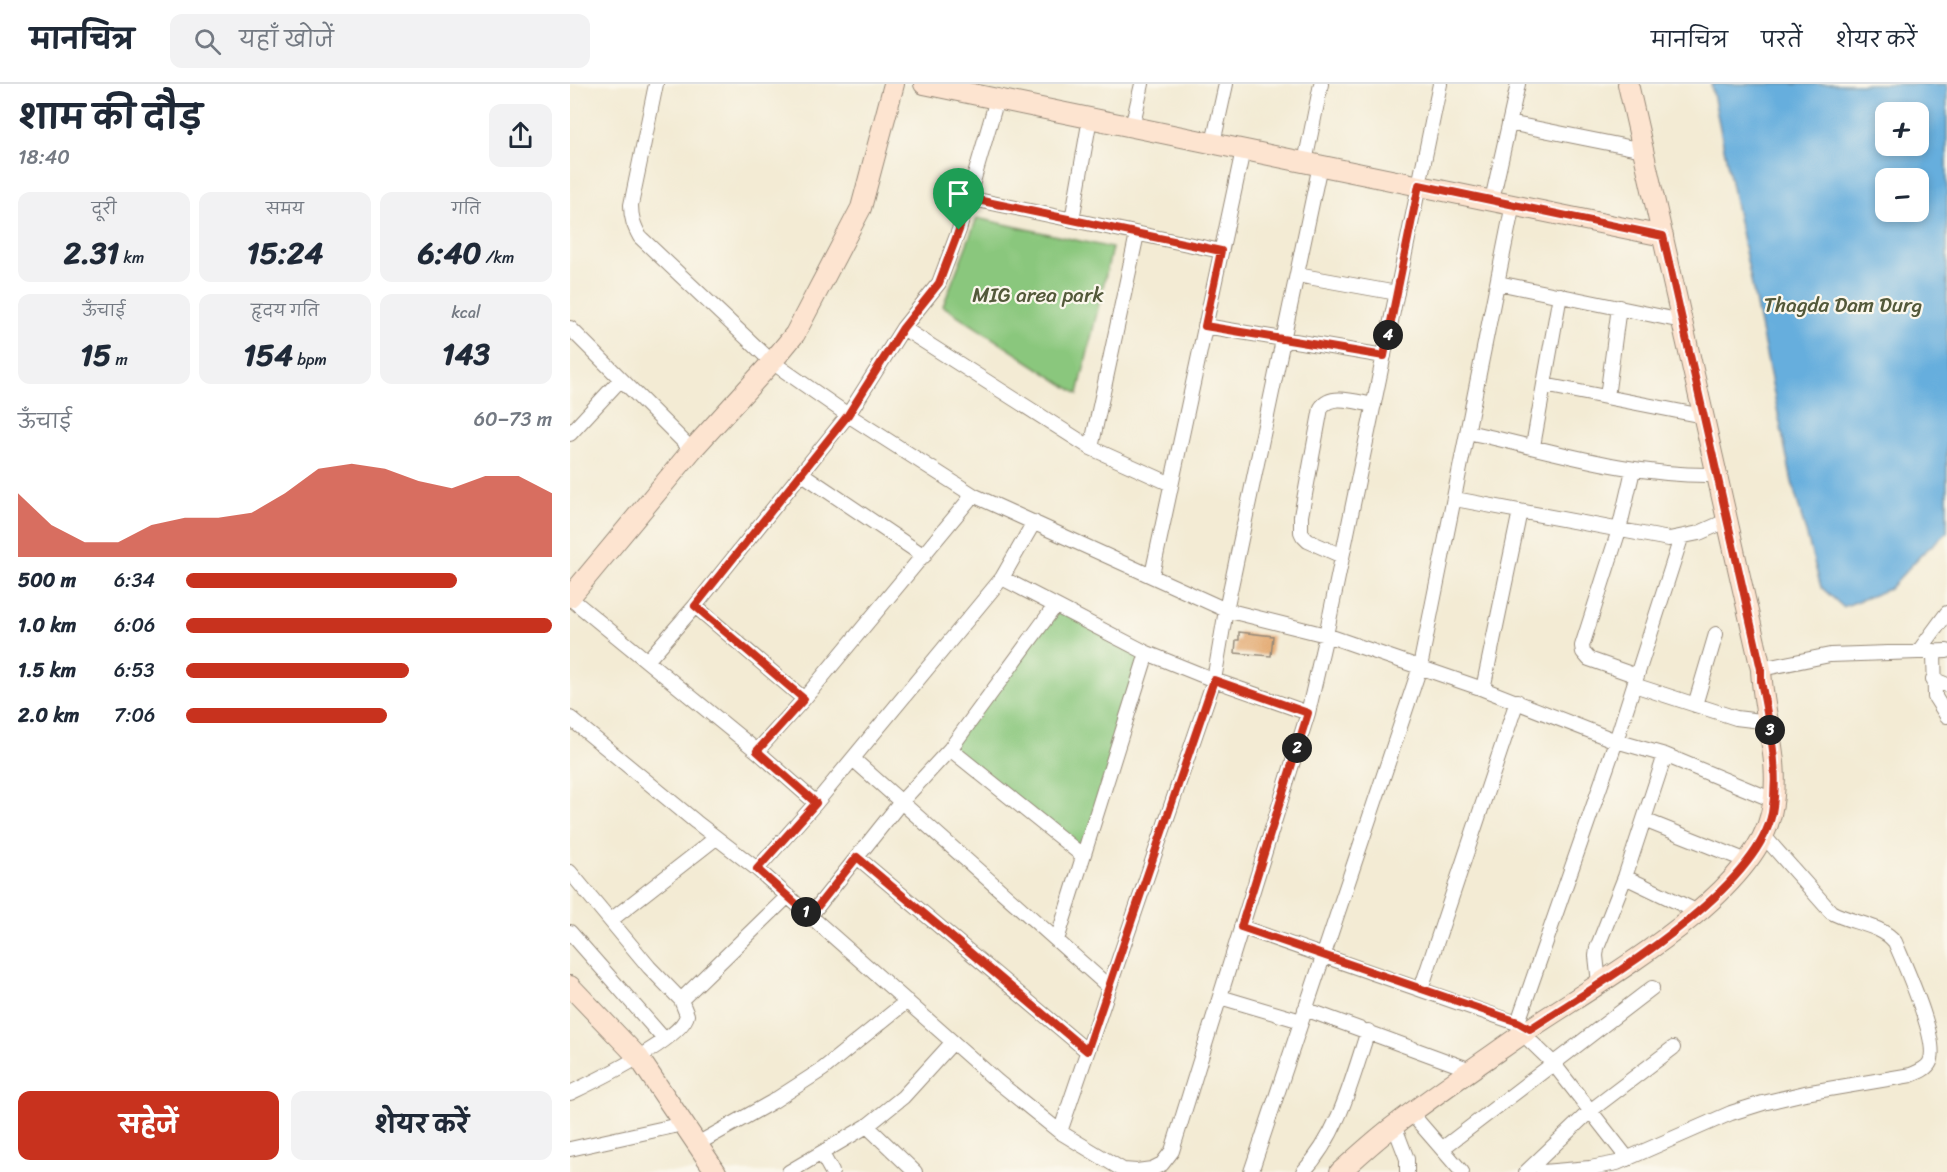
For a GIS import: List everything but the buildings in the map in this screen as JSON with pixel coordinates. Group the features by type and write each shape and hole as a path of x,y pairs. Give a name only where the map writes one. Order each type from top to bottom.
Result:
{"street":[{"path":"656,84 631,205 631,217 635,229 640,237 772,362 848,415 973,495 1226,610 1326,635 1420,667 1517,701 1616,741 1665,755 1773,800"},
{"path":"816,803 757,751 570,598 692,450 795,334 861,208 894,84"},
{"path":"924,84 1663,236"},
{"path":"1132,127 1142,84"},
{"path":"1213,143 1226,84"},
{"path":"1060,1132 1214,680 1226,610 1297,275 1321,84"},
{"path":"570,738 575,723 757,869 998,1082 1060,1132 1123,1170 1152,1169 1162,1164 1172,1151 1308,713 1440,84"},
{"path":"1492,200 1518,84"},
{"path":"1340,1172 1394,1125 1472,1070 1524,1028 1633,961 1698,912 1730,883 1758,848 1771,815 1775,753 1761,669 1628,84"},
{"path":"647,661 695,606 848,415 903,328 939,283 959,230 997,99"},
{"path":"1072,220 1090,118"},
{"path":"1509,123 1643,150"},
{"path":"1152,575 1243,150"},
{"path":"968,198 1221,251"},
{"path":"1251,1172 1420,667 1514,204"},
{"path":"1091,448 1137,234"},
{"path":"1297,275 1397,293"},
{"path":"1498,283 1682,321"},
{"path":"1533,446 1560,295"},
{"path":"1607,397 1620,307"},
{"path":"1205,326 1384,356"},
{"path":"570,328 692,450"},
{"path":"903,328 1091,448 1171,484"},
{"path":"570,434 621,379"},
{"path":"1544,385 1703,416"},
{"path":"1342,556 1308,541 1301,531 1322,408 1328,401 1336,399 1374,405"},
{"path":"1468,432 1633,470 1684,476 1716,475"},
{"path":"1633,470 1619,530 1583,641 1583,652 1589,659 1635,681 1695,705 1736,718 1769,722"},
{"path":"801,473 924,556"},
{"path":"757,751 804,699 973,495"},
{"path":"1455,499 1651,536 1681,538 1726,521"},
{"path":"1483,689 1520,511"},
{"path":"757,869 816,803 1002,578 1034,522"},
{"path":"1524,1028 1681,538"},
{"path":"1002,578 1147,653 1214,680 1308,713"},
{"path":"695,606 804,699"},
{"path":"810,916 901,802 950,749 1055,606"},
{"path":"1919,651 1947,613"},
{"path":"1695,705 1716,634"},
{"path":"1761,669 1830,655 1940,651 1933,678 1935,697 1947,716"},
{"path":"1057,940 1147,653"},
{"path":"1933,678 1947,685"},
{"path":"1421,989 1517,701"},
{"path":"950,749 1083,856"},
{"path":"1599,983 1597,948 1625,877 1665,755"},
{"path":"853,759 1109,987"},
{"path":"1644,820 1747,861"},
{"path":"1543,1172 1590,1168 1628,1159 1742,1109 1805,1093 1911,1075 1924,1069 1930,1063 1932,1053 1927,1023 1895,942 1881,931 1841,918 1831,912 1763,835"},
{"path":"611,920 716,838"},
{"path":"857,857 1087,1051"},
{"path":"570,872 649,967 681,1000 687,1011 683,1025 639,1058 570,1093"},
{"path":"1625,877 1698,912"},
{"path":"681,1000 788,896"},
{"path":"1241,927 1421,989 1524,1028 1628,1159"},
{"path":"570,932 664,1039"},
{"path":"570,986 639,1058 716,1172"},
{"path":"1443,1148 1652,988"},
{"path":"1220,997 1368,1031 1472,1070"},
{"path":"697,1144 772,1102 823,1069 907,1001"},
{"path":"1303,1172 1330,1134 1342,1109 1368,1031"},
{"path":"789,1172 867,1126 903,1097 953,1042"},
{"path":"1526,1172 1590,1111 1673,1047"},
{"path":"1411,1113 1462,1172"},
{"path":"570,1149 683,1124"},
{"path":"1394,1125 1407,1158 1407,1172"},
{"path":"867,1126 915,1172"},
{"path":"822,1154 832,1172"}],"green space":[{"name":"MIG area park","path":"977,218 1112,248 1078,394 943,306"},
{"path":"1055,606 1147,653 1083,856 950,749"}],"water":[{"name":"Thagda Dam Durg","path":"1711,84 1947,84 1947,532 1921,555 1889,589 1843,607 1821,587 1792,482"}],"route":[{"path":"1419,185 1663,236 1761,669 1761,681 1775,753 1771,815 1758,848 1730,883 1695,914 1633,961 1530,1029 1518,1022 1241,927 1308,713 1214,680 1087,1051 857,857 810,916 757,869 816,803 757,751 804,699 695,606 848,415 903,328 939,283 959,230 968,198 1221,251 1205,326 1384,356 1419,185"}]}
